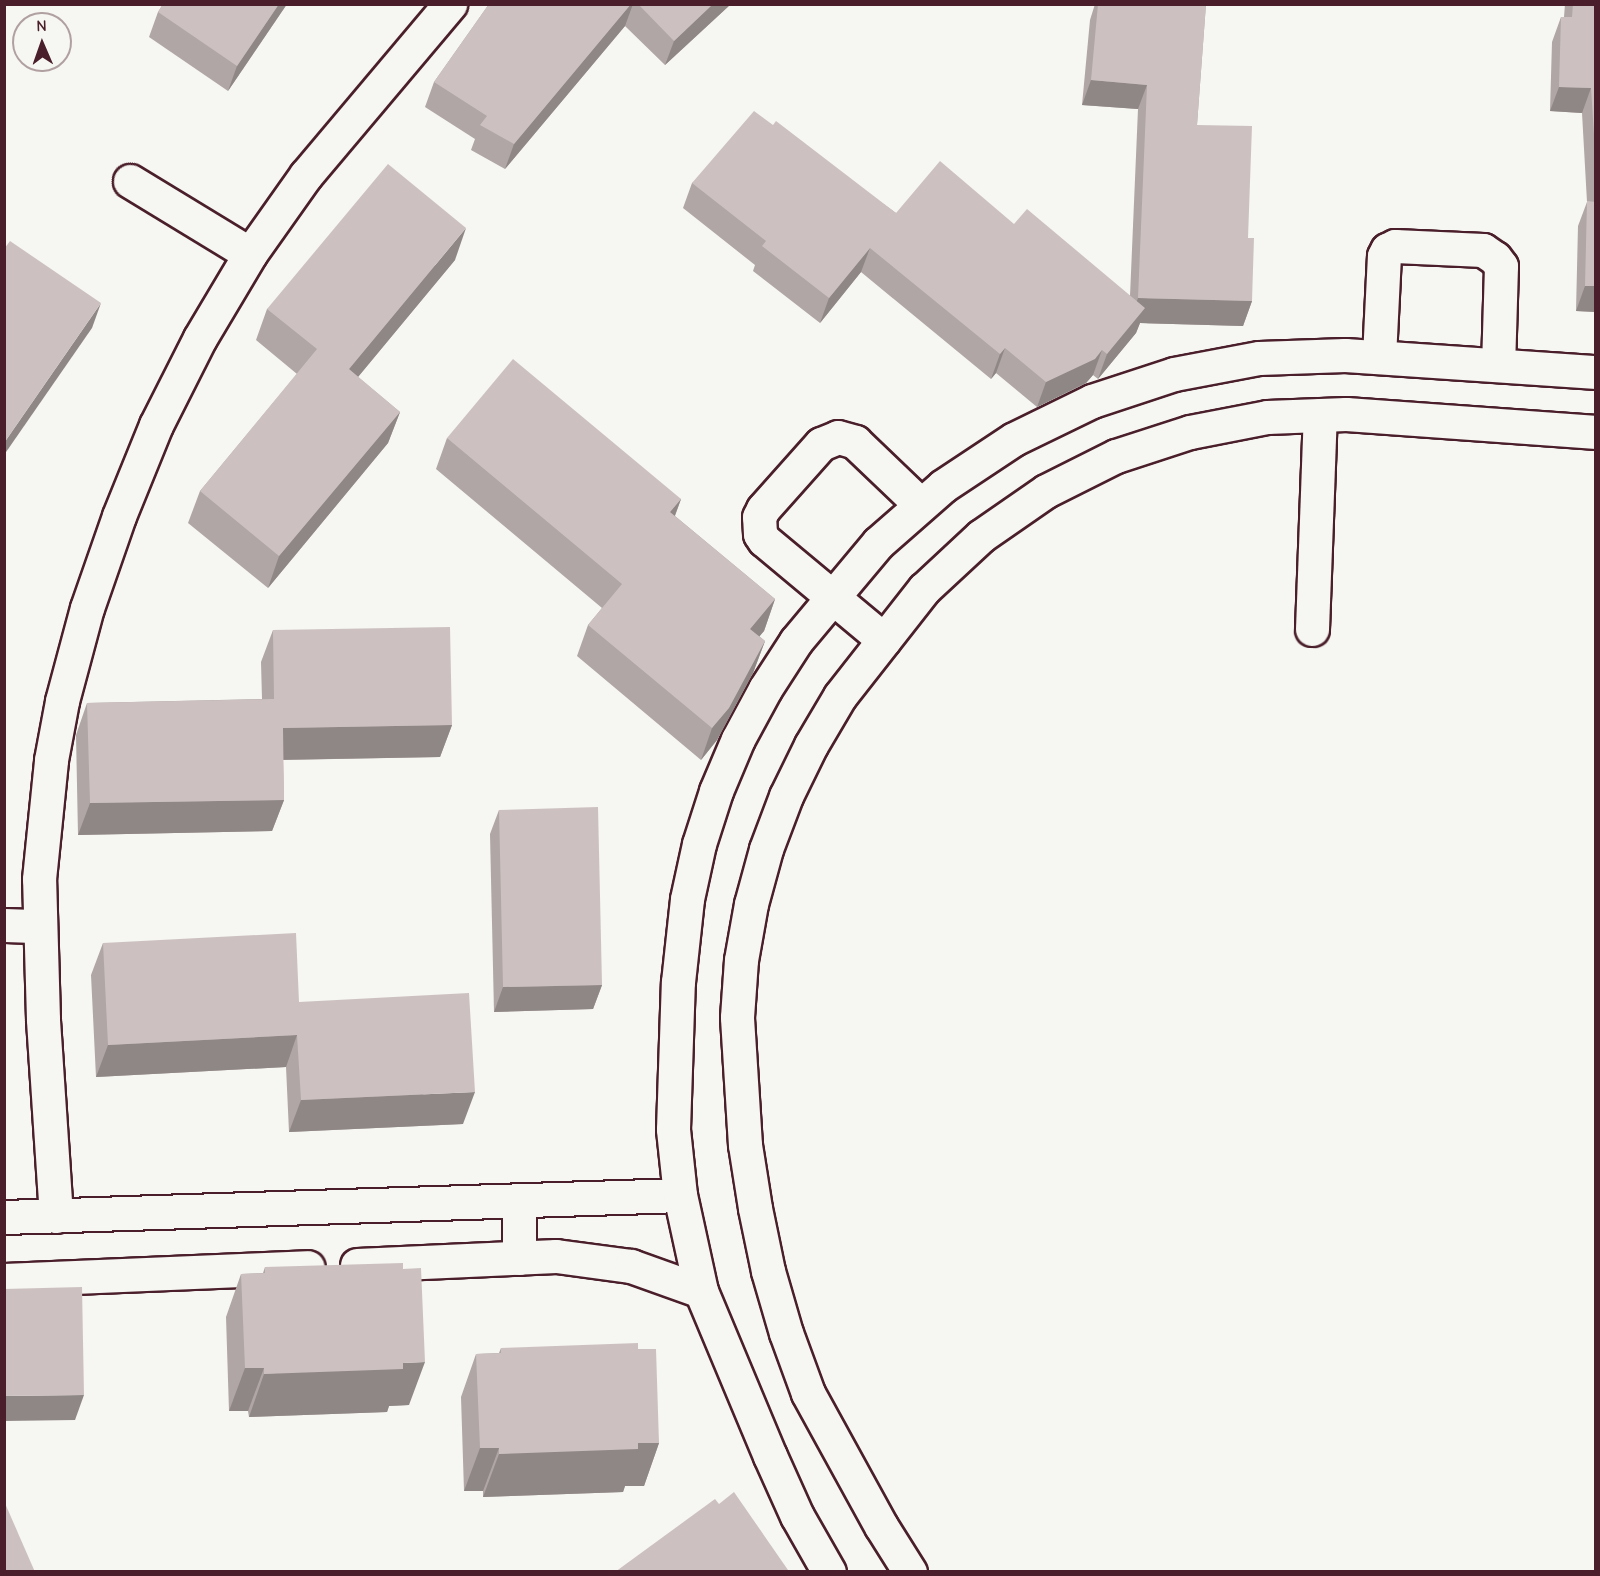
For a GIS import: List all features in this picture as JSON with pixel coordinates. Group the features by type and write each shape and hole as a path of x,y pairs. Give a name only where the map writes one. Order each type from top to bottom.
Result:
{"street":[{"path":"56,1216 38,926 43,819 62,701 87,608 119,516 156,425 200,338 250,254 313,166 450,4"},
{"path":"130,181 250,254"},
{"path":"1379,357 1384,256 1387,250 1395,246 1483,250 1495,258 1501,266 1498,365"},
{"path":"829,1572 797,1516 701,1291 680,1195 673,1129 678,982 687,899 699,844 716,791 765,689 796,641 830,597 878,543 943,486 1014,439 1092,401 1174,374 1259,358 1345,355 1596,372"},
{"path":"910,1572 881,1526 808,1393 786,1333 753,1198 739,1081 737,1017 741,960 751,904 766,849 786,796 811,745 840,696 924,589 981,536 1046,491 1116,456 1190,432 1268,417 1346,414 1596,432"},
{"path":"1312,628 1320,415"},
{"path":"884,640 764,540 758,525 763,509 821,444 838,437 855,442 921,506"},
{"path":"4,926 38,926"},
{"path":"4,1217 680,1195"},
{"path":"519,1200 519,1258"},
{"path":"4,1280 556,1256 631,1266 701,1291"}],"building":[{"path":"163,4 279,4 237,66 158,12"},
{"path":"489,4 631,4 514,144 480,125 487,116 434,82"},
{"path":"638,4 713,4 674,41"},
{"path":"1098,4 1206,4 1197,125 1252,126 1248,238 1254,238 1252,301 1138,298 1147,85 1091,80"},
{"path":"1573,4 1596,4 1596,166 1591,88 1559,87 1561,17 1572,17"},
{"path":"754,111 773,125 776,121 896,213 940,161 1014,224 1027,209 1145,308 1107,354 1102,350 1095,359 1046,382 1005,348 1000,354 870,248 829,298 762,246 766,241 692,183"},
{"path":"388,164 466,228 349,369 400,412 279,556 200,491 317,349 267,309"},
{"path":"1587,201 1596,202 1596,286 1585,286"},
{"path":"10,241 101,303 4,443 4,249"},
{"path":"513,359 681,499 670,512 775,599 750,629 765,641 729,708 712,728 588,625 622,584 447,438"},
{"path":"450,627 452,725 283,728 284,800 90,803 87,703 274,699 273,630"},
{"path":"598,807 602,985 503,987 499,810"},
{"path":"296,933 299,1002 469,993 475,1092 301,1100 297,1035 108,1045 103,943"},
{"path":"403,1263 403,1269 421,1268 425,1362 403,1363 403,1369 264,1374 264,1368 245,1368 241,1274 265,1273 265,1267"},
{"path":"82,1287 84,1395 4,1396 4,1289"},
{"path":"638,1343 638,1349 656,1349 659,1443 638,1443 638,1449 499,1454 499,1448 480,1448 476,1354 501,1353 501,1348"},
{"path":"734,1492 788,1570 786,1572 615,1572 715,1499 719,1504"},
{"path":"4,1501 35,1572 4,1572"}]}
